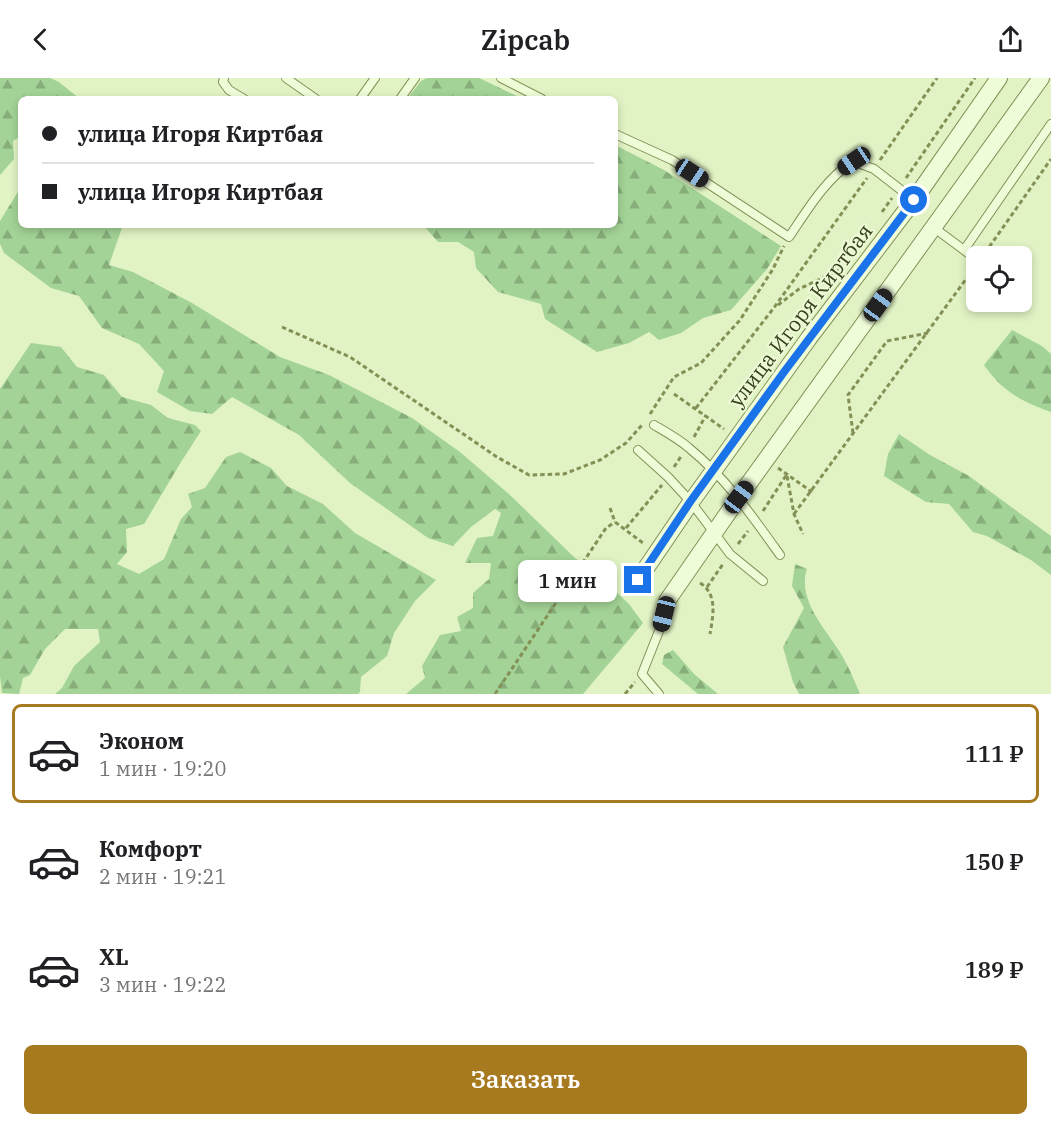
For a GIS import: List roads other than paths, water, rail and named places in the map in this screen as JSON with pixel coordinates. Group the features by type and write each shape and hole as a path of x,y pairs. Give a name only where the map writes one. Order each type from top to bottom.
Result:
{"street":[{"name":"улица Игоря Киртбая","path":"638,580 690,502 809,338 914,200 999,78"},
{"path":"667,602 739,497 1041,78"}],"lane":[{"path":"224,78 223,82 229,90 239,96"},
{"path":"286,78 312,96"},
{"path":"362,96 375,78"},
{"path":"402,96 416,78"},
{"path":"501,78 536,96"},
{"path":"933,227 964,250 1051,124"},
{"path":"618,135 672,160 789,237 821,191 839,171 854,161 874,169 914,200"},
{"path":"654,425 688,447 714,471 739,497 780,555"},
{"path":"638,450 668,477 730,554 763,582"},
{"path":"659,694 642,674 661,626 667,602"}]}
